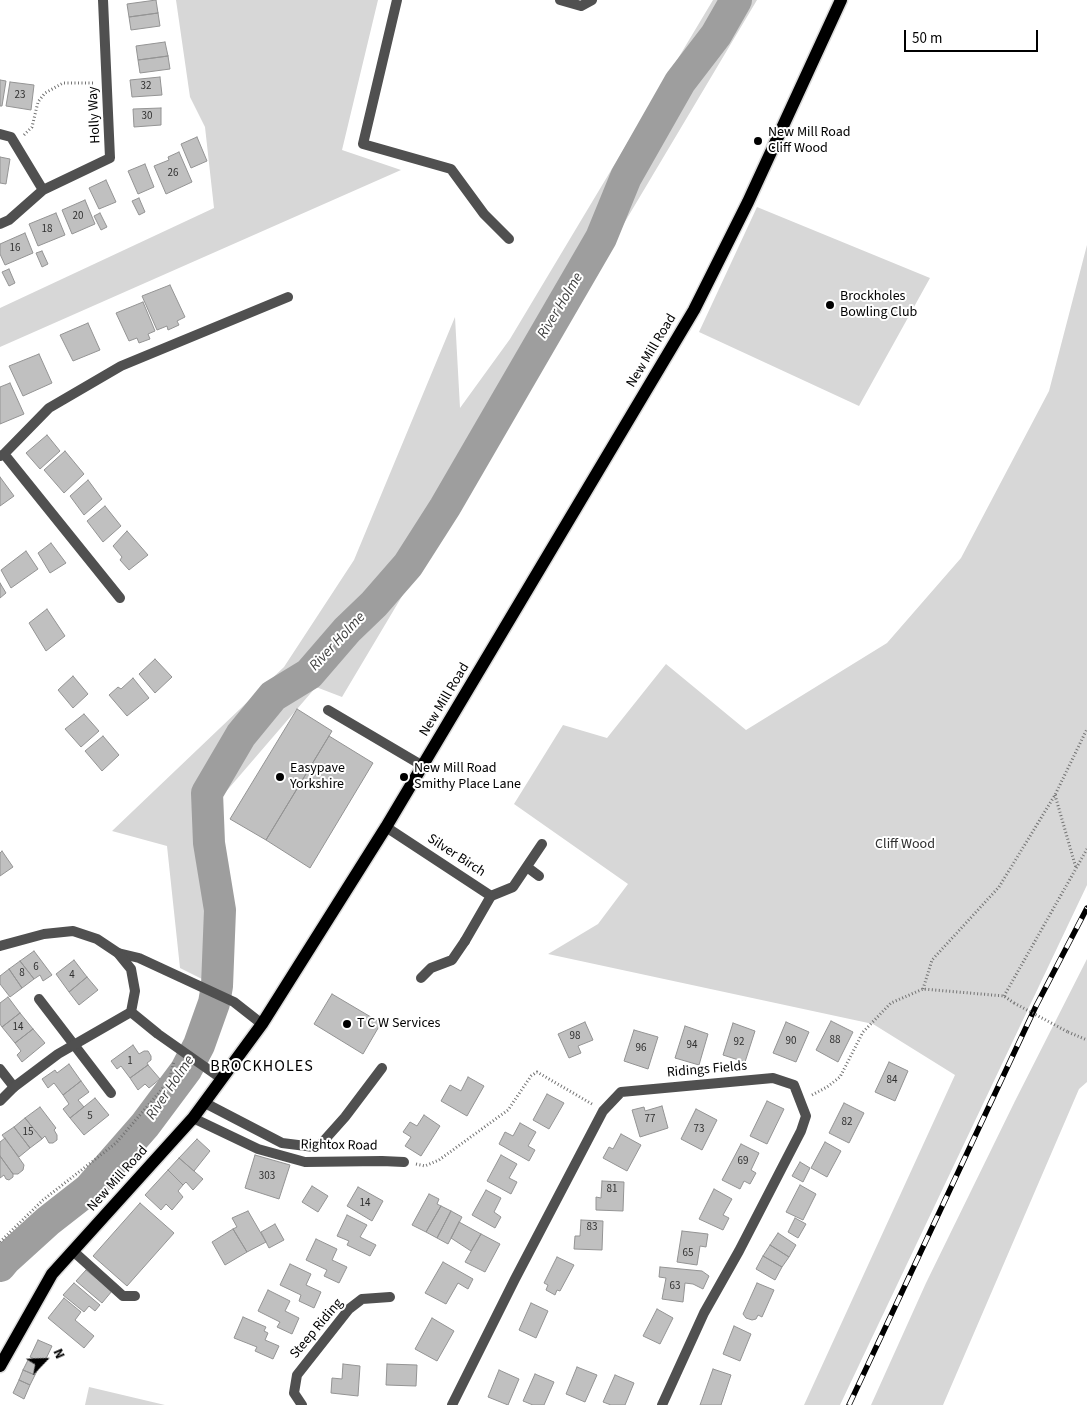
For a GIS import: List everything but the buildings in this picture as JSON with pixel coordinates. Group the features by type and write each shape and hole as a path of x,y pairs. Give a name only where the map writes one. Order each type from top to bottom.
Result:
{"main road":[{"name":"New Mill Road","path":"0,1366 52,1274 193,1118 262,1024 386,827 694,310 748,202 841,0"}],"street":[{"name":"Holly Way","path":"0,224 9,220 43,190 110,158 103,0"},
{"path":"397,0 363,144 450,169 484,214 509,239"},
{"path":"560,0 581,6 592,0"},
{"path":"0,134 11,137 43,190"},
{"path":"120,598 2,455 50,408 121,366 288,297"},
{"path":"328,710 423,766"},
{"name":"Silver Birch","path":"386,827 492,896 452,960 431,968 421,978"},
{"path":"492,896 513,887 542,844"},
{"path":"527,867 539,876"},
{"path":"0,946 44,934 73,931 96,939 118,953 131,969 135,991 131,1012 58,1054 14,1087 0,1101"},
{"path":"118,953 139,958 234,1002 262,1024"},
{"path":"39,999 111,1093"},
{"path":"131,1012 222,1079"},
{"path":"205,1103 282,1142 314,1147 320,1145 345,1117 382,1068"},
{"path":"0,1070 14,1087"},
{"name":"Ridings Fields","path":"452,1405 514,1279 603,1111 621,1092 773,1078 794,1085 801,1101"},
{"path":"662,1405 704,1314 801,1131 806,1116 801,1101"},
{"name":"Rightox Road","path":"193,1118 258,1149 305,1162 404,1162"},
{"path":"73,1250 123,1296 135,1296"},
{"name":"Steep Riding","path":"302,1405 294,1393 296,1375 349,1309 362,1299 390,1297"}],"path":[{"path":"11,137 25,135 32,127 38,102 45,93 63,83 107,83"},
{"path":"923,989 932,960 999,886 1055,795 1087,728"},
{"path":"1055,795 1076,869"},
{"path":"1004,996 1087,849"},
{"path":"801,1101 827,1087 840,1076 863,1032 891,1003 923,989 1004,996 1068,1032 1087,1040"},
{"path":"0,1242 43,1200 116,1142 169,1081 178,1048"},
{"path":"404,1162 425,1166 439,1160 508,1110 531,1076 538,1072 603,1111"}],"green space":[{"path":"176,0 378,0 342,150 401,170 0,347 0,308 214,208 205,127 190,97"},
{"path":"713,0 757,0 342,697 316,687 217,802 212,984 180,968 167,846 112,831 284,667 354,560 455,317 460,408 510,339"},
{"path":"757,207 930,278 859,406 699,332"},
{"name":"Cliff Wood","path":"1087,245 1087,885 840,1405 804,1405 955,1075 873,1024 548,954 598,924 628,884 514,804 563,725 607,738 666,664 746,730 887,643 961,558 1049,391"},
{"path":"1087,959 1087,1082 1079,1089 943,1405 871,1405 926,1283"},
{"path":"89,1387 165,1405 85,1405"}],"waterway":[{"name":"River Holme","path":"0,1266 48,1221 89,1189 145,1125 186,1070 199,1045 214,1003 217,986 220,910 209,843 207,793 241,735 273,696 309,674 408,565 445,507 601,238 626,177 680,82 716,35 736,0"}],"railway":[{"path":"849,1405 1036,1006 1087,908"}],"place":[{"name":"New Mill Road Cliff Wood","path":"758,141"},
{"name":"Brockholes Bowling Club","path":"830,305"},
{"name":"Easypave Yorkshire","path":"280,777"},
{"name":"New Mill Road Smithy Place Lane","path":"404,777"},
{"name":"T C W Services","path":"347,1024"}],"district":[{"name":"BROCKHOLES","path":"262,1067"}]}
